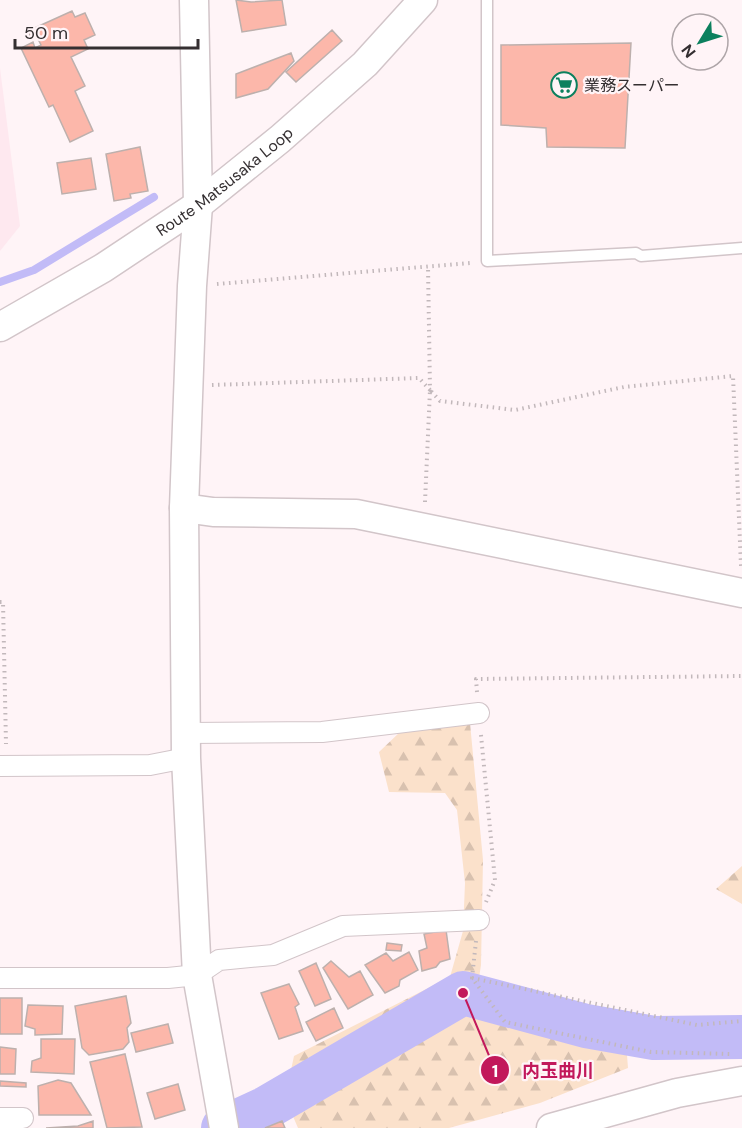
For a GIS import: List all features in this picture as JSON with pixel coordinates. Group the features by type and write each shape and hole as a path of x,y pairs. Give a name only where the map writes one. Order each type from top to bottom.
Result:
{"street":[{"path":"194,0 198,205 192,286 184,508 186,746 197,975 224,1128"},
{"name":"Route Matsusaka Loop","path":"0,327 103,268 198,205 280,139 365,64 423,0"},
{"path":"184,508 213,512 356,514 742,593"},
{"path":"3,766 150,765 186,746 479,713"},
{"path":"0,978 168,978 197,975 219,960 273,955 343,926 479,920"},
{"path":"551,1128 677,1093 742,1081"},
{"path":"0,1118 23,1118"}],"lane":[{"path":"487,0 487,261 636,253 642,256 742,248"}],"path":[{"path":"192,286 487,261"},
{"path":"424,527 430,390 428,266"},
{"path":"189,391 218,383 419,378 440,401 515,410 624,387 733,376 742,577"},
{"path":"0,602 3,602 3,766"},
{"path":"742,676 476,679 495,880 479,920 472,979 505,1022 651,1052 742,1054"},
{"path":"472,979 698,1025 742,1022"}],"shaded area":[{"path":"0,68 20,226 0,251"}],"green space":[{"path":"470,723 483,860 481,965 476,998 492,1023 627,1055 628,1068 540,1103 449,1128 298,1128 292,1114 254,1119 248,1098 288,1084 294,1056 450,977 463,931 465,883 457,810 445,793 389,792 379,752 400,732"},
{"path":"742,866 742,904 716,889"}],"building":[{"path":"236,0 251,2 282,0 286,25 242,32"},
{"path":"72,11 75,17 85,13 95,35 84,40 88,49 71,57 85,86 75,91 93,131 70,142 53,105 49,107 21,48 33,42 35,48 41,45 36,35 31,38 28,31"},
{"path":"332,30 342,41 296,82 286,72"},
{"name":"業務スーパー","path":"631,43 625,148 547,147 546,128 501,125 501,45"},
{"path":"291,53 294,61 268,89 236,98 236,74"},
{"path":"140,147 148,191 130,194 131,198 114,201 106,154"},
{"path":"91,158 96,189 62,194 57,163"},
{"path":"446,930 450,959 440,962 436,967 422,971 419,951 427,948 424,934"},
{"path":"387,943 402,945 401,951 386,950"},
{"path":"409,952 418,970 400,980 399,986 385,993 365,965 386,953 393,961"},
{"path":"331,961 349,977 360,971 373,995 348,1009 323,968"},
{"path":"316,963 331,999 315,1006 299,971"},
{"path":"289,984 299,1004 295,1007 303,1031 279,1039 261,993"},
{"path":"126,996 131,1023 127,1028 129,1042 123,1049 89,1055 82,1048 75,1006"},
{"path":"0,998 22,998 22,1034 0,1034"},
{"path":"28,1005 63,1006 62,1034 35,1035 35,1029 25,1026"},
{"path":"334,1008 343,1028 316,1041 306,1022"},
{"path":"168,1024 173,1043 136,1052 131,1033"},
{"path":"41,1039 75,1039 74,1074 31,1072 32,1061 41,1058"},
{"path":"0,1047 16,1049 15,1074 0,1074"},
{"path":"125,1054 142,1127 107,1128 90,1062"},
{"path":"58,1080 71,1083 91,1115 39,1115 38,1086"},
{"path":"0,1081 26,1083 26,1087 0,1086"},
{"path":"178,1084 185,1110 155,1119 147,1093"},
{"path":"93,1121 93,1128 46,1128 78,1126"},
{"path":"282,1121 285,1128 265,1128"}],"waterway":[{"path":"0,282 34,270 154,197"},
{"path":"223,1128 266,1108 463,993 586,1026 654,1038 742,1037"}],"place":[{"name":"業務スーパー","path":"564,85"},
{"name":"内玉曲川","path":"463,993"}]}
